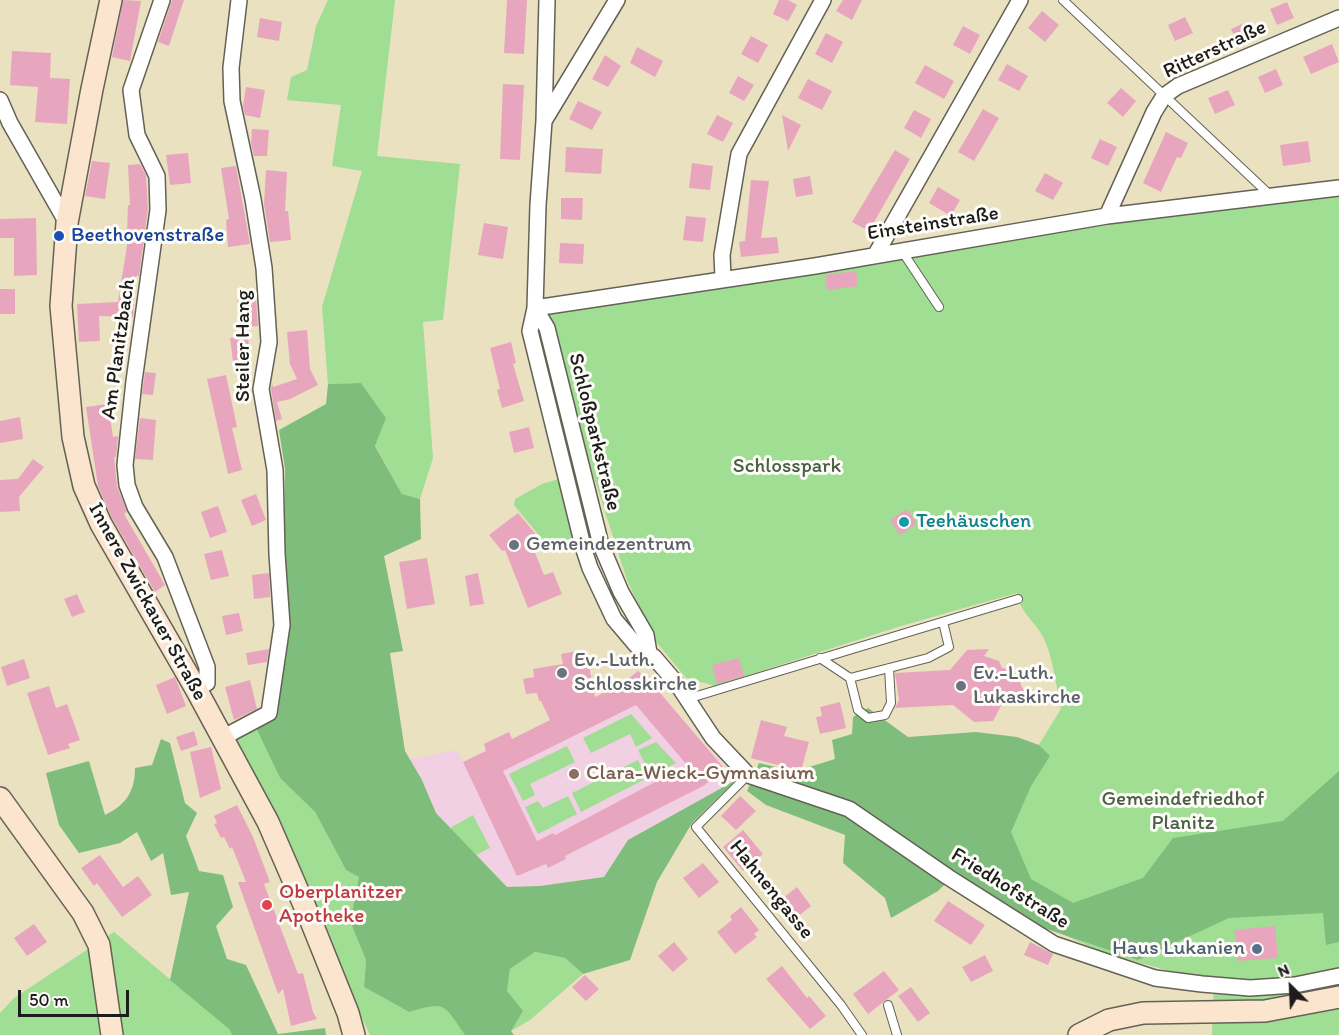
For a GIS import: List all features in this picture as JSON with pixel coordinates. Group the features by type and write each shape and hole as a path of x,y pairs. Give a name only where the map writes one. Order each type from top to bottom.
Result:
{"main road":[{"name":"Innere Zwickauer Straße","path":"111,0 67,223 61,306 73,437 84,486 101,524 268,822 323,951 348,1013 354,1035"},
{"path":"0,798 83,913 99,945 112,1035"},
{"path":"1079,1035 1109,1020 1143,1013 1265,1011 1339,997"}],"street":[{"name":"Am Planitzbach","path":"162,0 131,90 137,135 157,176 158,210 134,381 125,465 127,485 135,507 165,557 207,667 207,683 196,690"},
{"name":"Steiler Hang","path":"222,738 269,713 282,625 275,470 261,389 269,342 264,268 253,199 232,101 231,68 239,0"},
{"name":"Schloßparkstraße","path":"547,0 535,308 530,331 555,438 590,568 614,619 636,645 682,681 687,699 712,738 748,775"},
{"path":"544,121 617,0"},
{"path":"723,279 722,255 739,154 823,0"},
{"path":"876,254 1020,0"},
{"name":"Ritterstraße","path":"1107,216 1164,96 1178,86 1339,18"},
{"path":"0,100 10,123 67,223"},
{"name":"Einsteinstraße","path":"535,308 814,266 1107,216 1339,188"},
{"name":"Friedhofstraße","path":"748,775 849,809 948,878 1054,944 1155,978 1202,984 1250,988 1295,986 1339,976"}],"lane":[{"path":"1063,0 1271,196"},
{"path":"901,250 939,307"},
{"path":"687,699 1018,599"},
{"path":"850,678 928,658 949,647 943,622"},
{"path":"820,658 850,678 858,710 868,718 885,715 891,703 889,668"},
{"name":"Hahnengasse","path":"748,775 696,827 841,1005 862,1035"},
{"path":"888,1005 897,1035"}],"shaded area":[{"name":"Clara-Wieck-Gymnasium","path":"638,671 736,780 628,840 604,877 540,886 507,887 436,813 410,759 457,750 464,762 486,751 484,744 509,732 512,739 623,683"}],"green space":[{"path":"328,0 395,0 377,156 460,164 443,320 423,322 433,458 420,499 402,494 375,445 386,418 361,383 328,384 322,307 362,171 332,166 341,105 287,100 291,77 307,70 316,26"},
{"name":"Schlosspark","path":"1339,194 1339,1035 1212,1035 1214,978 1170,971 1104,953 1035,922 985,832 1061,709 1048,649 1042,635 1021,606 1017,593 901,626 715,686 686,678 653,638 627,580 577,425 548,313 760,283 1105,225"},
{"path":"361,383 386,418 375,446 402,494 420,499 421,539 384,556 403,651 390,653 405,751 422,780 436,813 507,887 540,886 604,877 628,840 736,780 692,823 657,882 630,960 583,974 565,958 535,952 510,969 507,991 523,1011 511,1031 514,1035 465,1035 448,1011 443,1008 438,1006 409,1012 364,987 366,960 352,926 359,877 346,870 315,812 280,778 256,728 273,721 283,627 285,469 279,430 326,404 328,384"},
{"path":"559,479 576,537 548,550 514,505 515,499 542,484"},
{"path":"868,708 908,737 976,732 1017,737 1039,745 1050,756 1031,786 1011,832 1031,879 1073,903 1143,878 1173,838 1283,821 1339,771 1339,942 1326,945 1323,913 1229,918 1138,960 1026,922 953,876 938,891 891,918 885,898 843,863 845,835 766,805 747,791 759,763 806,774 809,767 835,759 832,740 852,734 853,717"},
{"path":"631,714 652,738 636,747 630,734 591,753 583,738"},
{"path":"256,728 280,778 315,812 346,870 360,877 353,908 352,926 366,960 364,987 409,1012 438,1006 443,1008 448,1011 465,1035 370,1035 339,969 286,840 234,737"},
{"path":"161,739 170,743 185,803 197,813 186,836 199,871 223,875 233,907 216,926 227,959 246,965 278,1034 325,1028 326,1035 232,1035 229,1029 170,980 189,892 171,895 163,853 151,861 137,832 120,843 79,853 59,825 46,773 89,761 105,815 119,807 128,796 135,776 135,768 152,765"},
{"path":"656,742 676,763 651,776 638,750"},
{"path":"567,746 575,762 530,784 535,795 523,801 509,774"},
{"path":"638,760 647,778 581,812 572,793"},
{"path":"568,796 577,814 538,834 525,807 538,801 543,808"},
{"path":"473,815 490,848 476,855 450,828"},
{"path":"114,932 229,1029 232,1035 0,1035 0,1013 14,998"},
{"path":"535,952 565,958 583,974 530,1020 511,1031 507,991 510,969"}],"building":[{"path":"123,0 141,1 130,61 112,57"},
{"path":"172,0 184,0 169,46 158,42"},
{"path":"507,0 527,0 524,54 504,53"},
{"path":"779,0 788,0 797,5 788,21 773,14"},
{"path":"843,0 862,0 852,20 836,11"},
{"path":"1287,2 1294,18 1277,25 1270,9"},
{"path":"1042,11 1059,25 1045,42 1028,28"},
{"path":"1185,17 1193,33 1175,41 1168,25"},
{"path":"260,18 282,22 279,41 257,37"},
{"path":"1249,21 1255,35 1238,43 1231,29"},
{"path":"963,26 980,35 970,54 953,45"},
{"path":"826,33 843,42 832,63 815,54"},
{"path":"751,36 768,45 758,63 741,54"},
{"path":"1332,44 1339,62 1311,74 1303,57"},
{"path":"637,47 663,61 655,77 630,63"},
{"path":"12,51 51,53 50,78 70,79 67,124 35,122 38,87 10,85"},
{"path":"605,55 621,66 608,87 592,79"},
{"path":"1007,64 1028,76 1019,91 998,80"},
{"path":"925,65 954,81 944,99 915,83"},
{"path":"1276,69 1283,85 1265,93 1258,77"},
{"path":"738,76 754,85 744,101 729,93"},
{"path":"808,79 832,91 822,110 798,98"},
{"path":"503,84 524,85 520,160 500,159"},
{"path":"246,87 265,90 260,118 245,115 243,106"},
{"path":"1121,88 1136,101 1123,117 1107,103"},
{"path":"1228,90 1235,105 1215,114 1208,98"},
{"path":"578,101 602,112 592,130 569,119"},
{"path":"983,109 999,118 974,161 958,152"},
{"path":"914,110 931,119 921,138 904,128"},
{"path":"717,115 733,123 723,142 707,134"},
{"path":"782,115 801,125 788,151"},
{"path":"252,129 269,130 267,156 254,156 251,143"},
{"path":"1166,132 1188,143 1181,158 1177,157 1161,192 1143,183"},
{"path":"1100,139 1117,147 1108,166 1091,158"},
{"path":"1308,141 1311,162 1283,166 1280,145"},
{"path":"566,147 603,149 601,174 565,172"},
{"path":"895,150 910,159 869,231 852,222"},
{"path":"188,153 191,183 170,185 166,155"},
{"path":"92,161 110,163 105,199 85,196"},
{"path":"692,163 713,166 710,190 689,188"},
{"path":"140,164 146,175 148,209 139,276 136,276 133,317 99,316 100,341 79,342 77,304 118,302 129,233 127,233 128,205 130,205 128,165"},
{"path":"236,166 250,244 228,247 226,220 229,219 221,168"},
{"path":"266,170 287,172 285,211 288,211 291,240 270,242 264,204"},
{"path":"1045,173 1063,183 1053,200 1035,191"},
{"path":"810,176 813,194 796,197 793,179"},
{"path":"751,180 769,181 761,238 777,237 779,253 741,257 739,242 745,241"},
{"path":"938,187 960,200 951,216 929,203"},
{"path":"561,198 583,198 582,220 561,219"},
{"path":"686,216 706,218 703,242 683,240"},
{"path":"36,218 37,275 14,276 14,238 0,238 0,219"},
{"path":"484,223 508,227 503,259 478,255"},
{"path":"560,243 584,244 583,264 559,263"},
{"path":"856,271 858,286 827,290 825,275"},
{"path":"0,289 15,289 15,314 0,314"},
{"path":"256,299 258,326 239,328 237,301"},
{"path":"307,330 310,369 318,385 290,399 277,402 282,419 276,421 272,383 273,387 297,379 290,364 287,332"},
{"path":"248,336 250,359 233,361 230,338"},
{"path":"511,342 516,363 513,364 524,401 502,408 490,348"},
{"path":"145,372 156,373 153,395 142,394"},
{"path":"226,375 237,427 232,428 242,470 228,474 207,379"},
{"path":"108,404 113,437 118,436 116,457 114,457 117,486 127,512 124,514 165,585 155,592 112,518 98,486 86,407"},
{"path":"20,417 23,439 0,443 0,421"},
{"path":"140,418 156,420 153,460 135,459"},
{"path":"529,427 534,448 514,453 509,432"},
{"path":"33,459 44,467 19,497 20,511 0,512 0,480 18,479"},
{"path":"256,494 266,520 252,526 241,500"},
{"path":"218,506 227,532 210,538 201,512"},
{"name":"Teehäuschen","path":"907,509 917,524 900,535 890,520"},
{"path":"518,513 538,537 530,540 544,575 553,572 562,594 528,608 505,550 502,551 489,535"},
{"path":"222,550 229,576 211,580 204,554"},
{"path":"427,558 435,604 407,609 399,562"},
{"path":"269,573 270,597 254,599 252,575"},
{"path":"478,573 484,604 470,606 465,576"},
{"path":"77,594 85,612 72,617 64,599"},
{"path":"239,613 243,631 226,635 222,616"},
{"path":"269,649 267,662 248,665 246,653"},
{"name":"Ev.-Luth. Lukaskirche","path":"989,649 984,656 999,661 1002,668 1014,670 1024,691 1004,700 993,721 974,722 953,705 895,708 899,700 895,673 950,670 967,650"},
{"path":"577,651 579,661 588,660 595,697 623,683 638,671 661,694 723,767 705,785 565,856 566,859 548,868 546,864 517,876 463,762 486,751 484,744 509,732 512,739 550,720 537,693 526,694 523,679 534,677 533,669 563,664 561,654","holes":["636,705 687,765 555,835 553,833 537,841 503,771"]},
{"path":"739,658 744,676 717,684 712,665"},
{"path":"24,659 30,678 7,686 1,667"},
{"path":"175,677 186,706 167,714 156,685"},
{"path":"250,680 257,709 234,720 225,687"},
{"path":"49,686 56,708 67,704 80,740 68,744 70,748 48,755 27,693"},
{"path":"840,702 846,728 820,734 816,717 822,716 820,707"},
{"path":"761,720 787,727 784,736 809,742 801,771 751,758"},
{"path":"194,731 198,745 181,751 176,737"},
{"path":"211,747 221,789 200,798 190,752"},
{"path":"740,796 756,811 736,830 721,816"},
{"path":"237,805 253,837 270,882 264,884 298,974 303,973 317,1019 291,1026 283,989 278,994 238,882 246,882 232,847 230,849 224,837 221,838 214,824 217,823 214,816"},
{"path":"743,830 763,854 743,871 723,847"},
{"path":"100,855 123,887 138,876 152,895 122,917 97,883 94,886 81,868"},
{"path":"703,863 719,882 699,898 683,878"},
{"path":"797,887 811,906 794,920 779,901"},
{"path":"948,901 985,925 971,945 934,921"},
{"path":"741,907 759,930 754,934 757,937 735,954 717,932 732,920 730,916"},
{"path":"34,924 47,942 27,956 14,938"},
{"path":"1275,926 1278,958 1237,961 1235,930"},
{"path":"674,942 688,959 673,972 658,956"},
{"path":"1030,942 1053,954 1048,965 1024,955"},
{"path":"985,955 993,971 971,982 962,967"},
{"path":"782,966 807,998 809,996 826,1016 810,1029 766,979"},
{"path":"884,971 899,990 868,1014 853,994"},
{"path":"585,975 599,989 586,1001 572,987"},
{"path":"911,987 930,1013 918,1022 898,996"}],"place":[{"name":"Beethovenstraße","path":"59,236"},
{"name":"Teehäuschen","path":"904,522"},
{"name":"Gemeindezentrum","path":"514,545"},
{"name":"Ev.-Luth. Schlosskirche","path":"562,673"},
{"name":"Ev.-Luth. Lukaskirche","path":"961,686"},
{"name":"Clara-Wieck-Gymnasium","path":"574,774"},
{"name":"Oberplanitzer Apotheke","path":"267,905"},
{"name":"Haus Lukanien","path":"1257,949"}],"park label":[{"name":"Gemeindefriedhof Planitz","path":"1183,812"}]}
